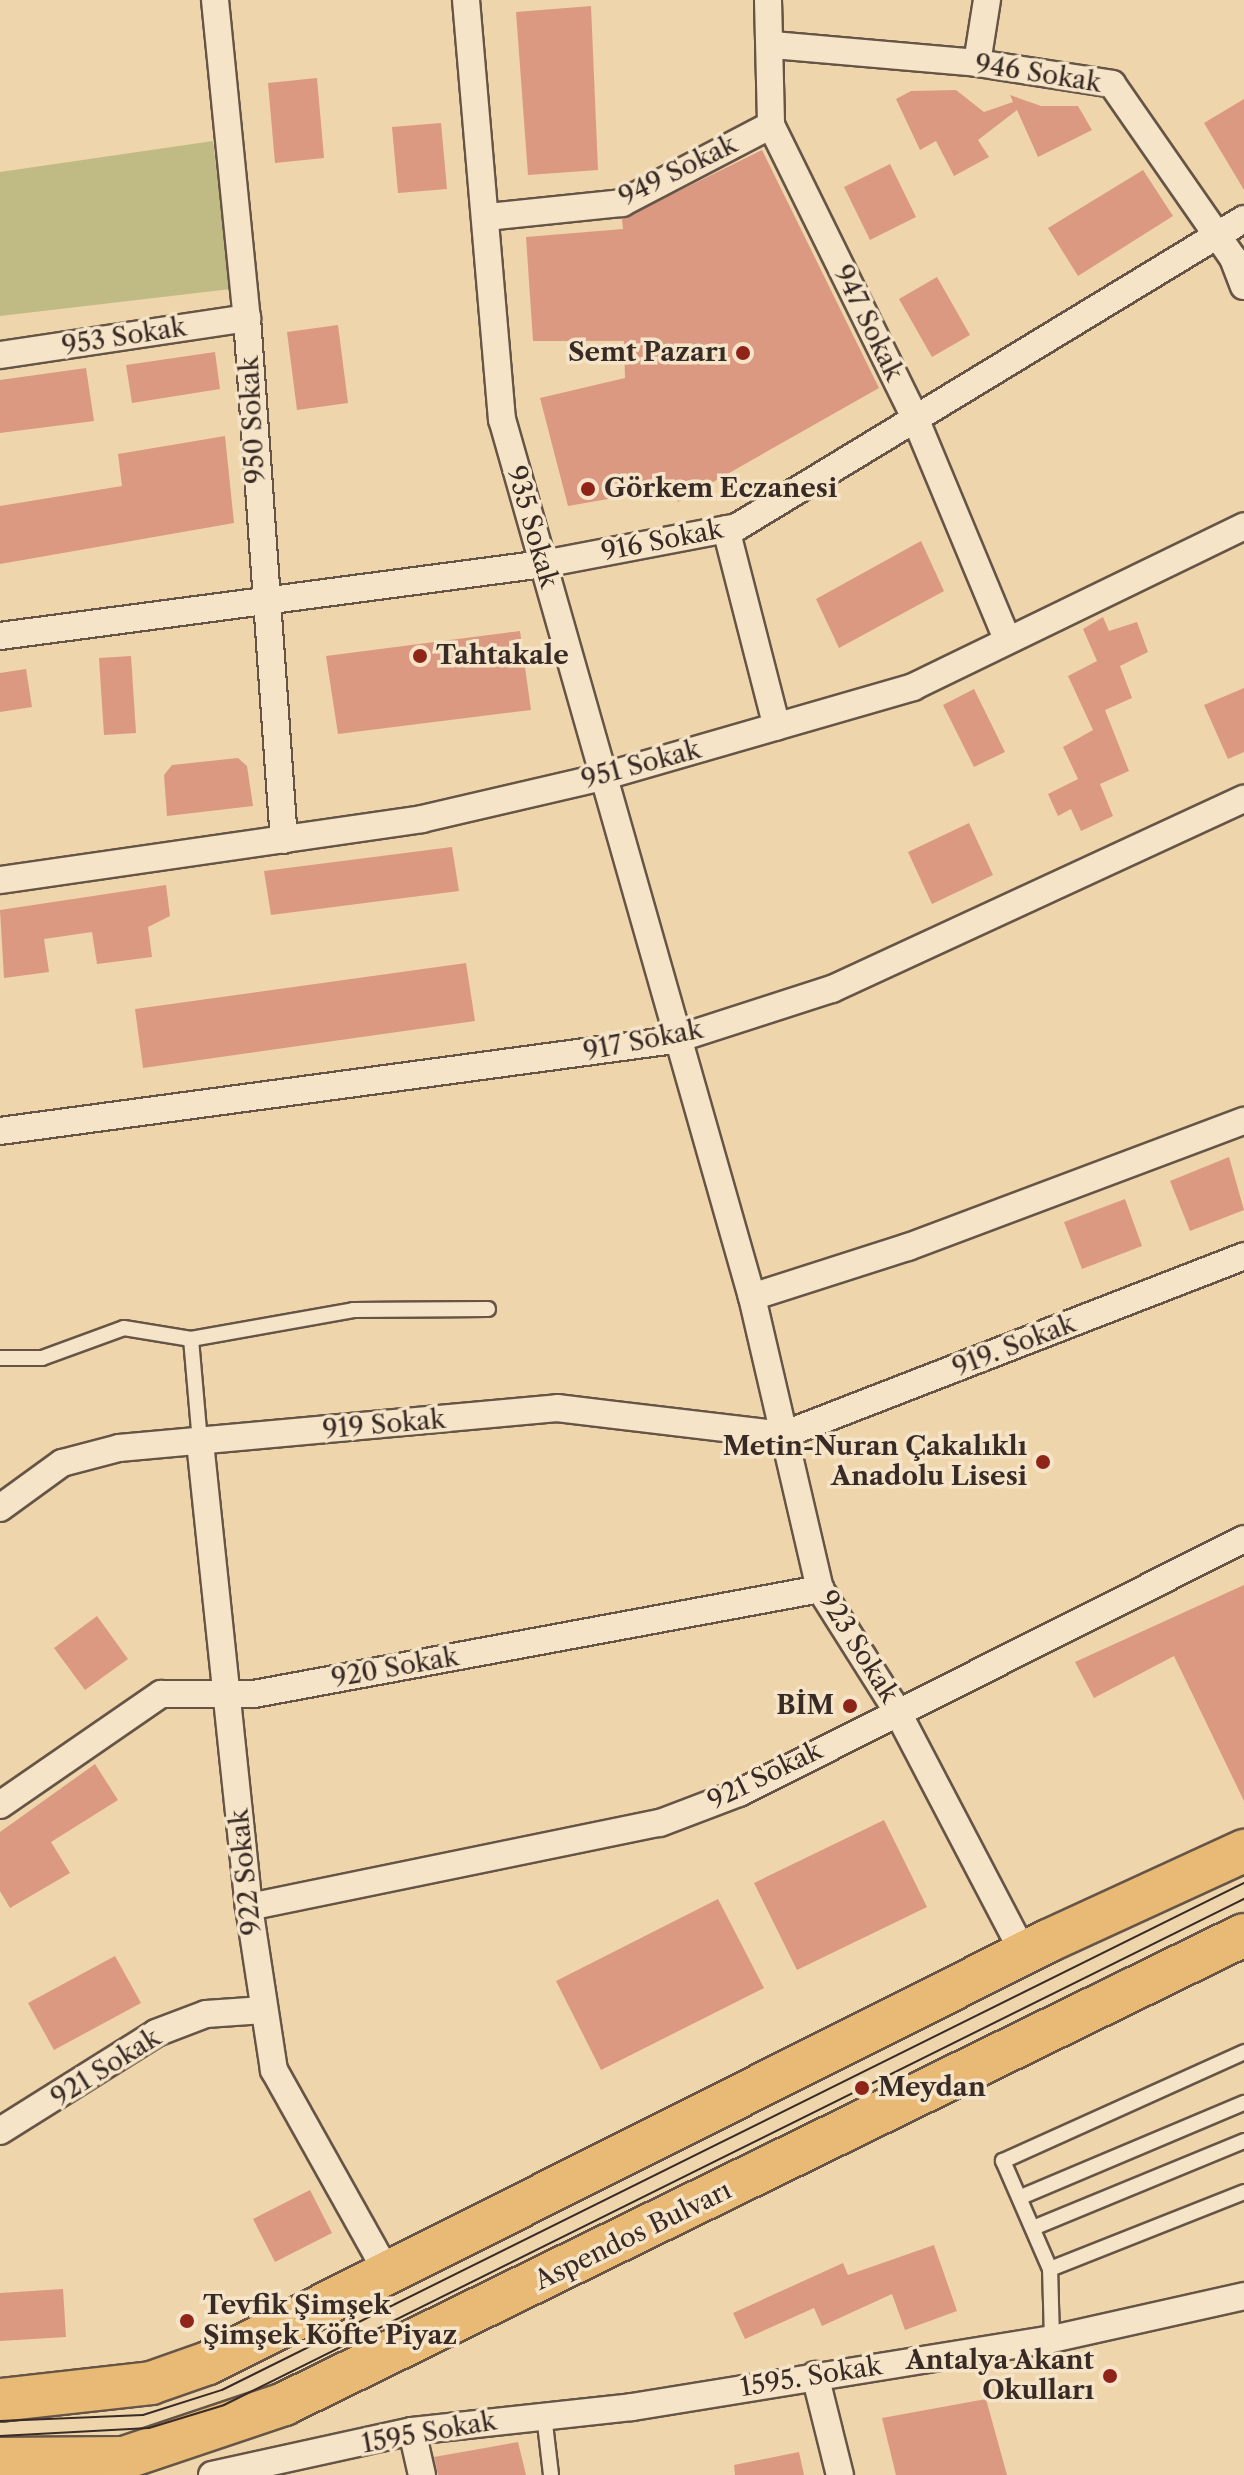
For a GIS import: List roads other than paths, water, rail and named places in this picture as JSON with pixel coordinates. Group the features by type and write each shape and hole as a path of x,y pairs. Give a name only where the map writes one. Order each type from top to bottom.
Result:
{"main road":[{"path":"0,2400 151,2383 388,2274 1024,1954 1244,1851"},
{"name":"Aspendos Bulvarı","path":"0,2459 124,2458 284,2404 1244,1935"}],"street":[{"name":"950 Sokak","path":"215,0 247,318 263,603 284,840"},
{"name":"935 Sokak","path":"466,0 502,419 674,1040"},
{"name":"947 Sokak","path":"768,0 773,45 771,125 915,418 1007,639"},
{"path":"977,63 987,0"},
{"name":"946 Sokak","path":"773,45 977,63 1112,84 1244,286"},
{"name":"949 Sokak","path":"487,217 622,203 771,125"},
{"name":"916 Sokak","path":"0,636 543,564 726,529 1244,219"},
{"name":"953 Sokak","path":"0,355 247,318"},
{"name":"951 Sokak","path":"0,880 422,819 602,777 913,687 1244,526"},
{"path":"726,529 777,727"},
{"name":"917 Sokak","path":"0,1131 674,1040 846,983 1244,799"},
{"name":"923 Sokak","path":"674,1040 752,1297 820,1589 896,1709 1024,1954"},
{"path":"752,1297 908,1247 1244,1121"},
{"name":"919. Sokak","path":"783,1435 1244,1256"},
{"name":"919 Sokak","path":"0,1508 92,1451 557,1408 783,1435"},
{"name":"922 Sokak","path":"200,1442 249,1907 274,2070 388,2274"},
{"name":"921 Sokak","path":"249,1907 660,1823 739,1793 896,1709 1244,1539"},
{"name":"920 Sokak","path":"0,1805 161,1694 229,1695 820,1589"},
{"name":"921 Sokak","path":"0,2131 156,2033 206,2014 264,2010"},
{"name":"1595. Sokak","path":"517,2418 1052,2339 1244,2296"},
{"path":"815,2375 840,2475"},
{"name":"1595 Sokak","path":"212,2475 412,2431 517,2418"},
{"path":"412,2431 422,2475"}],"lane":[{"path":"0,1358 42,1358 124,1328 191,1339 353,1310 488,1309"},
{"path":"191,1339 200,1442"},
{"path":"1052,2339 1050,2269 1003,2161 1244,2052"},
{"path":"1021,2197 1244,2103"},
{"path":"1033,2228 1244,2141"},
{"path":"1050,2269 1244,2192"},
{"path":"544,2415 551,2475"}],"tram line":[{"path":"0,2421 143,2415 222,2390 1244,1883"},
{"path":"0,2436 149,2428 224,2405 1244,1899"}],"place":[{"name":"Semt Pazarı","path":"743,353"},
{"name":"Görkem Eczanesi","path":"588,489"},
{"name":"Tahtakale","path":"420,656"},
{"name":"Metin-Nuran Çakalıklı Anadolu Lisesi","path":"1043,1462"},
{"name":"BİM","path":"850,1706"},
{"name":"Meydan","path":"862,2088"},
{"name":"Tevfik Şimşek Şimşek Köfte Piyaz","path":"187,2321"},
{"name":"Antalya Akant Okulları","path":"1110,2376"}]}
